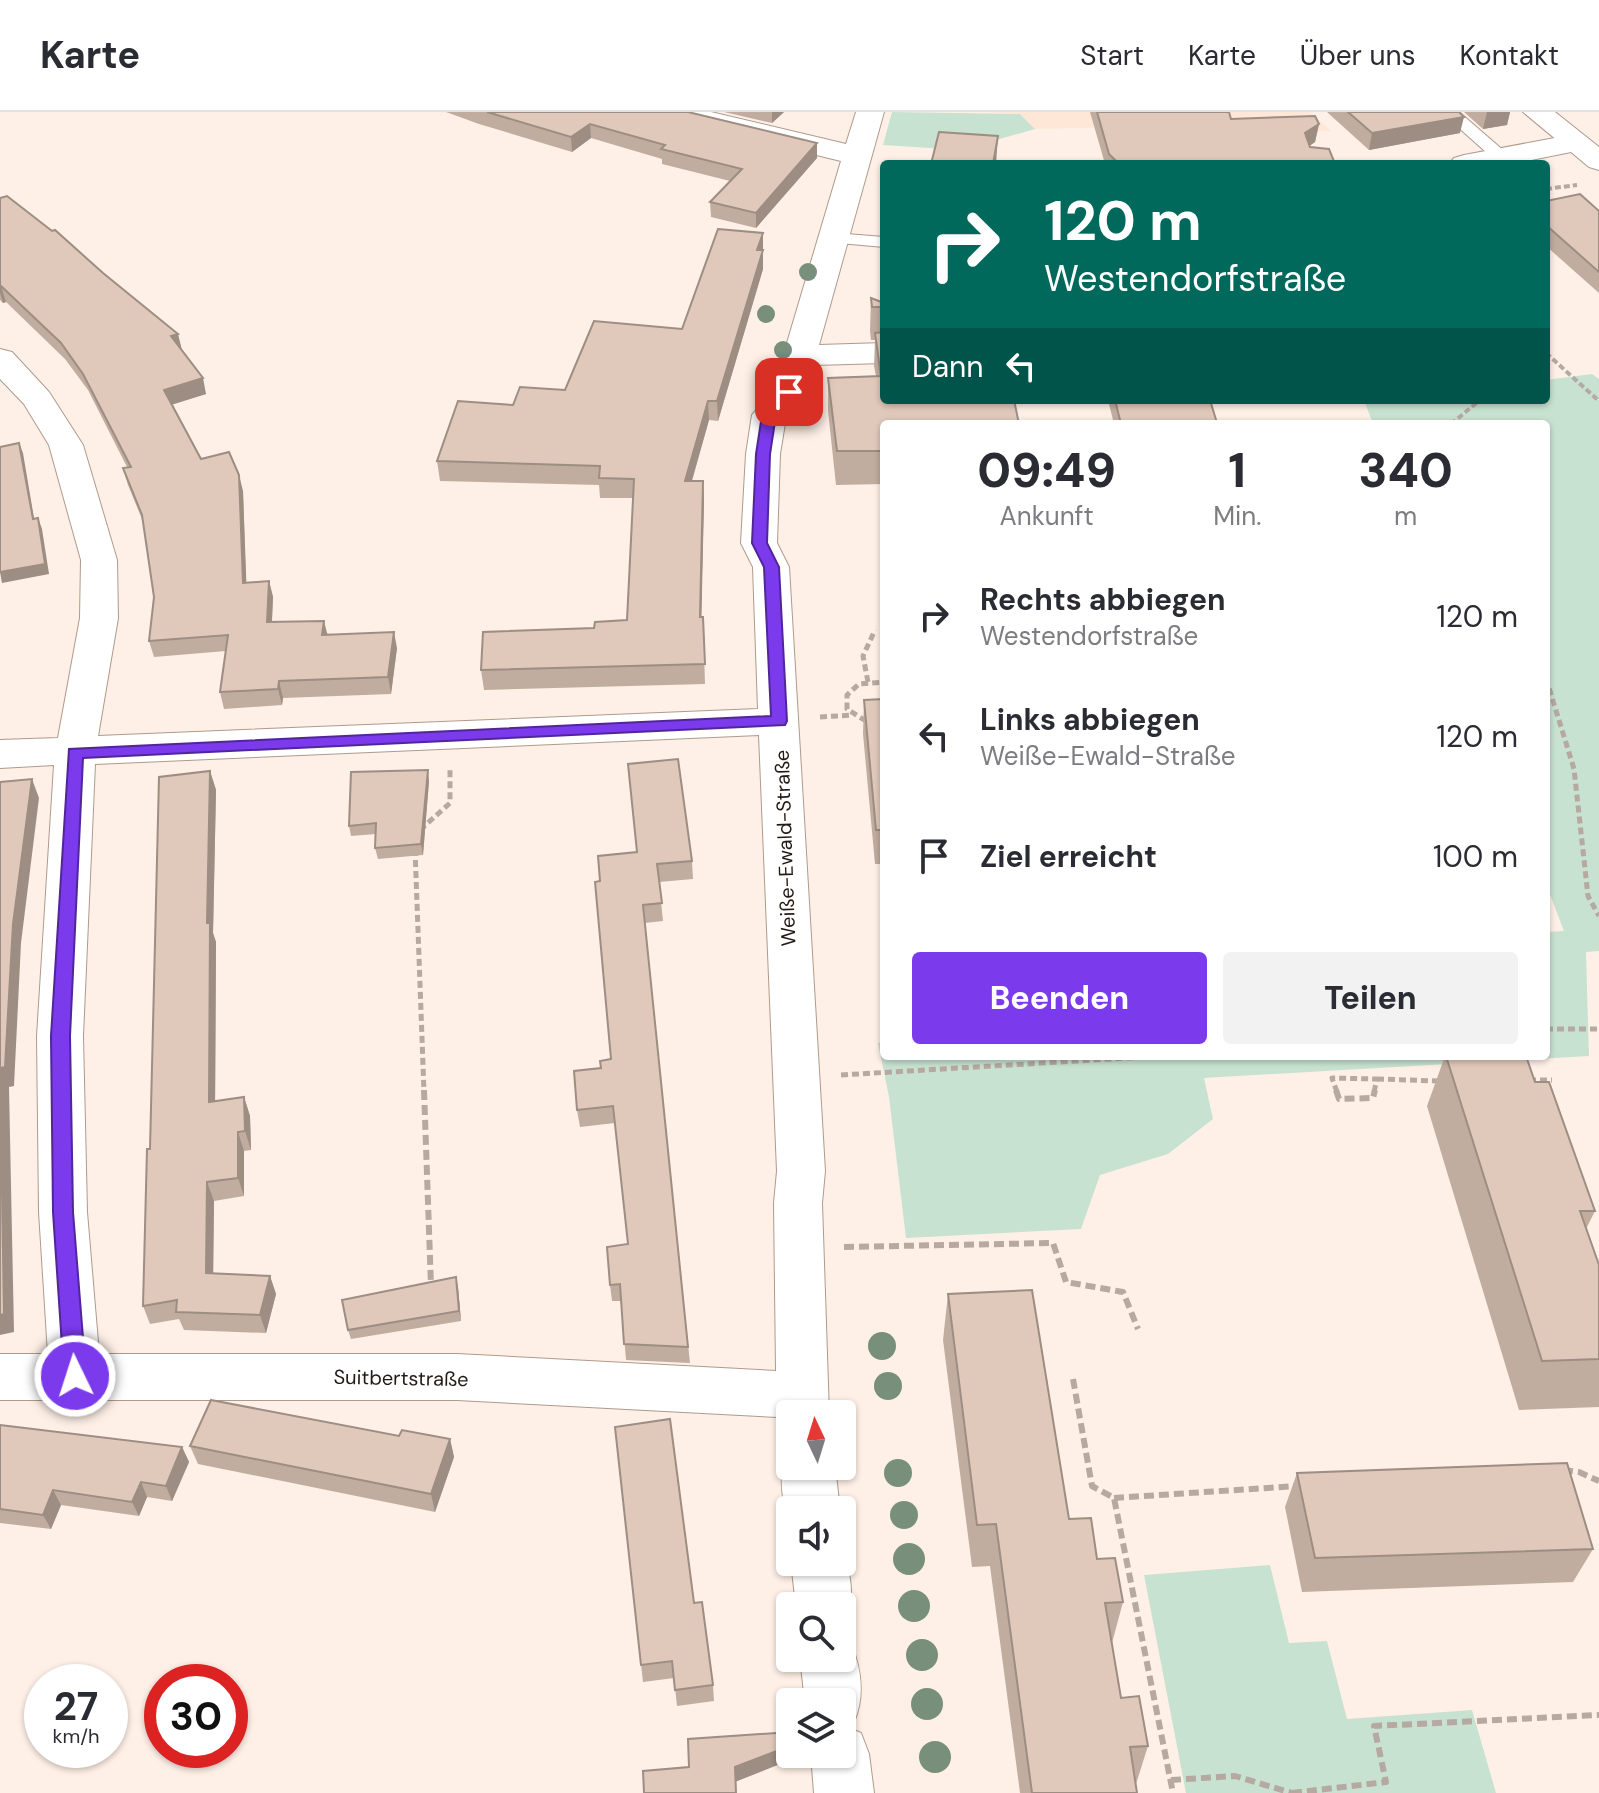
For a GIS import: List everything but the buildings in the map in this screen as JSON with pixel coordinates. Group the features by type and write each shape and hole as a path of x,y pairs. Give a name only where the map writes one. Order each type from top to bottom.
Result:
{"street":[{"path":"675,112 858,156"},
{"name":"Weiße-Ewald-Straße","path":"802,1400 798,1203 801,1171 771,567 759,543 763,454 769,415 789,392 870,112"},
{"path":"1537,112 1599,161"},
{"path":"1486,160 1576,143"},
{"path":"799,355 880,353"},
{"path":"0,359 37,399 66,445 99,560 99,618 75,753 60,1036 63,1212 75,1376"},
{"path":"0,754 779,721"},
{"name":"Suitbertstraße","path":"0,1377 457,1377 776,1403"},
{"path":"841,1768 844,1793"}],"lane":[{"path":"1449,112 1502,157"},
{"path":"834,238 880,242"}],"path":[{"path":"1550,357 1599,401"},
{"path":"1456,420 1475,404"},
{"path":"868,682 863,656 875,630"},
{"path":"870,722 853,715 846,702 851,689 868,682 880,682"},
{"path":"1550,691 1574,769 1588,896 1599,916"},
{"path":"431,1289 414,835 450,803 450,736"},
{"path":"1550,1029 1599,1029"},
{"path":"796,1077 1091,1060"},
{"path":"1377,1078 1373,1098 1339,1099 1332,1078 1377,1078 1450,1081"},
{"path":"1520,1080 1552,1080"},
{"path":"877,1247 1053,1243 1066,1282 1123,1292 1138,1329"},
{"path":"1073,1379 1092,1486 1114,1498 1301,1486"},
{"path":"1547,1470 1579,1472 1599,1481"},
{"path":"1114,1498 1173,1793"},
{"path":"1171,1780 1235,1776 1292,1793 1386,1782 1374,1726 1599,1715"}],"shaded area":[{"path":"983,112 1310,112 1331,131 1203,125 1035,129 1020,114"}],"green space":[{"path":"892,112 1020,114 1035,129 961,150 883,145"},
{"path":"1592,374 1599,379 1599,951 1586,952 1589,1056 1550,1058 1550,932 1564,931 1550,894 1550,420 1372,420 1366,404 1550,404 1550,379"},
{"path":"881,1060 1519,1060 1204,1078 1213,1119 1168,1154 1100,1175 1081,1229 906,1238 889,1097"},
{"path":"1270,1565 1289,1643 1327,1641 1347,1719 1472,1710 1496,1793 1186,1793 1144,1575"}],"route":[{"path":"75,1376 63,1212 60,1036 75,753 779,721 771,567 759,543 763,454 769,415 789,392"}]}
